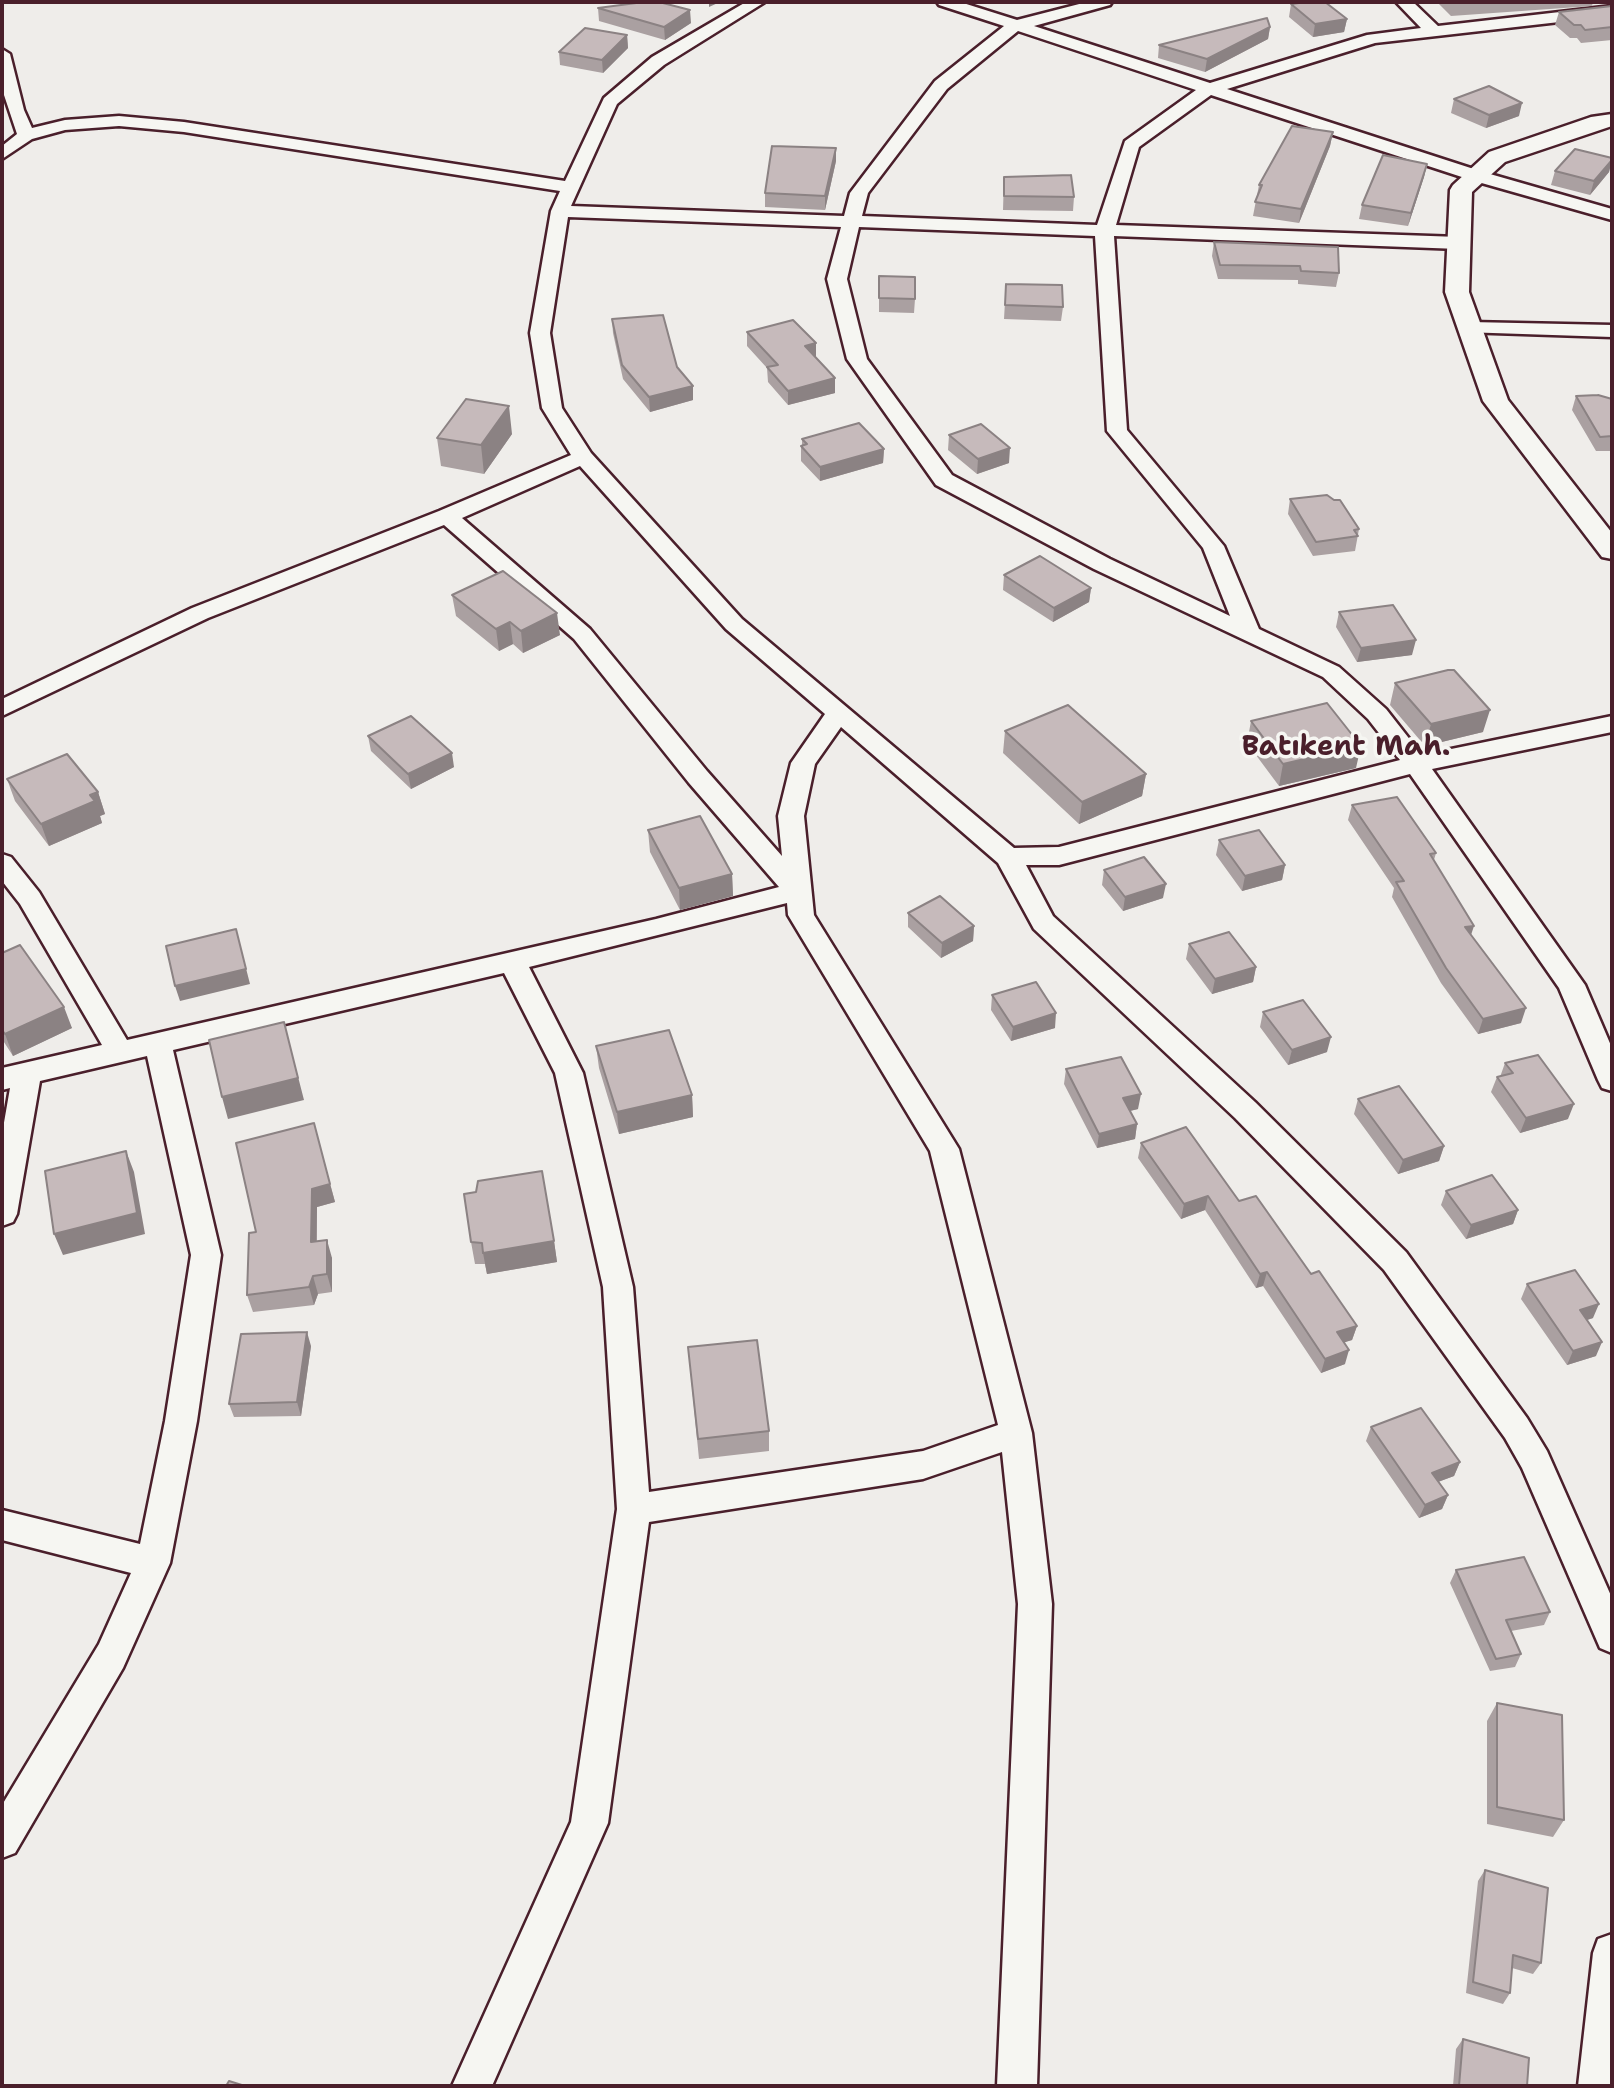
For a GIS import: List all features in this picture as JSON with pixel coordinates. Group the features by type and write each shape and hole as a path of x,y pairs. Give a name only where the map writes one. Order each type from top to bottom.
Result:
{"street":[{"path":"757,2 721,20 658,61 610,102 560,211 540,333 552,408 583,457 734,624 1008,857 1044,922 1245,1110 1395,1261 1516,1428 1535,1461 1612,1637"},
{"path":"945,2 1476,176 1612,215"},
{"path":"1104,2 1014,26 941,85 859,193 837,279 856,359 944,480 1102,564 1331,672 1377,714 1416,764 1571,985 1612,1080"},
{"path":"1404,2 1433,30"},
{"path":"1249,633 1213,546 1117,431 1104,233 1131,145 1208,89 1373,38 1612,11"},
{"path":"2,54 15,110 26,135"},
{"path":"1612,120 1497,158 1461,190 1457,292 1496,401 1612,551"},
{"path":"2,153 26,135 65,125 119,121 171,125 571,187"},
{"path":"560,211 852,219 1104,233 1459,243"},
{"path":"1470,328 1612,331"},
{"path":"2,708 200,613 447,516 583,457"},
{"path":"447,516 582,634 698,777 798,891"},
{"path":"839,712 803,763 791,816 800,915 944,1149 1016,1433 1035,1604 1017,2086"},
{"path":"1008,857 1059,856 1416,764 1612,724"},
{"path":"2,863 30,898 120,1052"},
{"path":"2,1214 14,1076 512,961 798,891"},
{"path":"472,2086 589,1823 634,1509 615,1273 569,1073 512,961"},
{"path":"2,1840 111,1656 153,1563 181,1421 206,1255 158,1044"},
{"path":"634,1509 923,1465 1016,1433"},
{"path":"2,1525 153,1563"},
{"path":"1598,2086 1612,1953"}],"building":[{"path":"659,2 690,10 664,27 598,8"},
{"path":"1325,2 1347,19 1315,24 1291,4"},
{"path":"1612,6 1612,27 1585,30 1581,25 1574,25 1559,12"},
{"path":"1267,18 1270,27 1207,59 1159,45"},
{"path":"585,28 627,35 602,60 559,52"},
{"path":"1489,86 1522,103 1489,115 1454,99"},
{"path":"1292,126 1333,132 1301,209 1255,202 1262,185 1259,185"},
{"path":"772,146 836,148 825,196 765,193"},
{"path":"1575,149 1612,160 1594,181 1555,171"},
{"path":"1383,155 1427,164 1411,213 1362,205"},
{"path":"1071,175 1074,197 1004,196 1004,177"},
{"path":"1214,242 1338,247 1339,273 1301,271 1300,266 1220,265"},
{"path":"879,276 915,277 915,299 879,298"},
{"path":"1006,284 1062,285 1063,307 1005,305"},
{"path":"663,315 677,367 693,386 649,397 622,365 612,319"},
{"path":"793,320 816,343 805,346 835,378 788,391 767,367 778,365 747,332"},
{"path":"1598,395 1612,399 1612,436 1600,437 1576,396"},
{"path":"466,399 509,406 481,445 437,438"},
{"path":"859,423 884,449 820,467 801,446 807,444 802,439"},
{"path":"981,424 1010,448 978,459 949,435"},
{"path":"1327,495 1334,500 1340,500 1359,529 1354,530 1358,536 1316,542 1290,499"},
{"path":"1040,556 1091,588 1054,608 1004,575"},
{"path":"503,571 557,613 521,631 510,622 496,629 452,595"},
{"path":"1393,605 1416,640 1361,648 1339,612"},
{"path":"1454,670 1490,710 1431,724 1395,683"},
{"path":"1327,703 1361,746 1283,764 1251,721"},
{"path":"1068,705 1146,774 1082,802 1005,731"},
{"path":"411,716 452,753 408,774 368,736"},
{"path":"67,754 98,792 90,795 95,801 41,824 7,779"},
{"path":"1397,797 1436,853 1430,854 1474,926 1465,927 1526,1008 1483,1019 1446,968 1396,882 1404,881 1352,805"},
{"path":"700,816 732,874 679,888 648,830"},
{"path":"1259,830 1285,865 1245,876 1219,840"},
{"path":"1144,857 1166,884 1125,897 1104,870"},
{"path":"940,896 974,926 942,943 908,913"},
{"path":"236,929 246,969 175,986 166,946"},
{"path":"1229,932 1256,967 1215,979 1189,944"},
{"path":"20,945 64,1007 5,1034 2,1030 2,953"},
{"path":"1036,982 1056,1013 1013,1027 992,995"},
{"path":"1303,1000 1331,1037 1292,1050 1263,1012"},
{"path":"284,1022 298,1078 222,1097 209,1040"},
{"path":"669,1030 692,1095 617,1112 596,1046"},
{"path":"1538,1055 1574,1104 1526,1118 1497,1077 1513,1073 1505,1063"},
{"path":"1121,1057 1141,1094 1123,1098 1137,1124 1099,1134 1066,1069"},
{"path":"1399,1086 1444,1146 1403,1160 1358,1099"},
{"path":"314,1123 330,1184 312,1189 311,1242 327,1240 327,1274 313,1276 309,1287 247,1295 249,1233 256,1232 236,1143"},
{"path":"1186,1127 1239,1201 1256,1196 1311,1274 1319,1271 1357,1326 1337,1332 1349,1350 1325,1359 1267,1272 1260,1274 1208,1196 1184,1204 1141,1143"},
{"path":"126,1151 137,1213 54,1234 45,1171"},
{"path":"542,1171 554,1241 483,1253 482,1243 471,1242 464,1194 476,1192 478,1181"},
{"path":"1492,1175 1518,1210 1471,1225 1446,1191"},
{"path":"1575,1270 1599,1304 1580,1310 1602,1342 1573,1351 1527,1284"},
{"path":"307,1332 297,1402 229,1404 241,1334"},
{"path":"757,1340 769,1431 698,1439 688,1347"},
{"path":"1421,1408 1460,1462 1432,1473 1448,1495 1425,1505 1371,1427"},
{"path":"1524,1557 1550,1612 1506,1620 1521,1654 1496,1659 1456,1570"},
{"path":"1497,1703 1562,1715 1564,1820 1497,1807"},
{"path":"1485,1870 1548,1888 1541,1963 1513,1955 1510,1993 1473,1982"},
{"path":"1463,2039 1529,2058 1527,2086 1459,2086"},
{"path":"229,2081 245,2086 226,2086"}],"district":[{"name":"Batıkent Mah.","path":"1346,748"}]}
